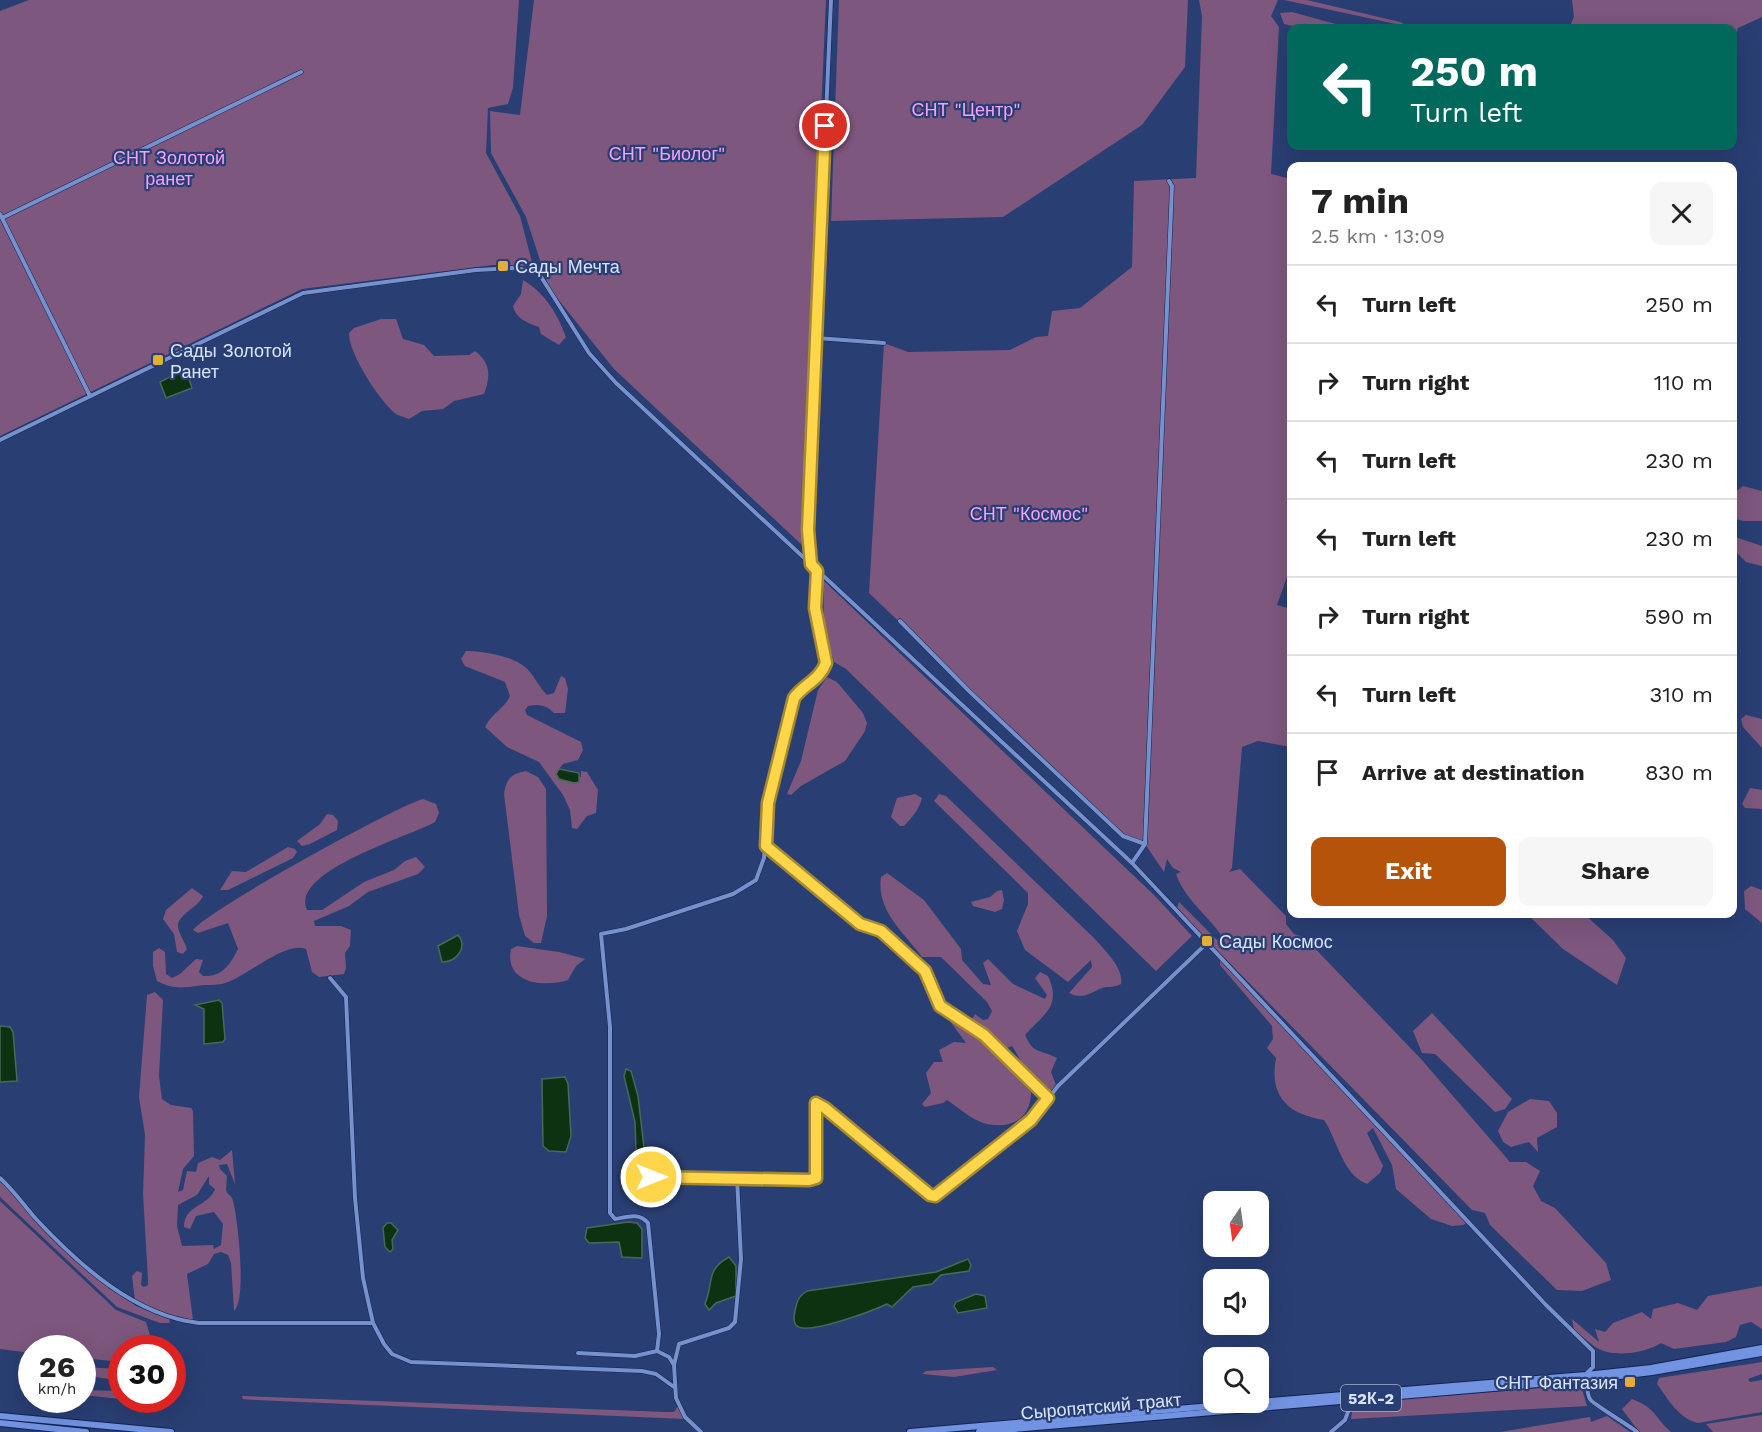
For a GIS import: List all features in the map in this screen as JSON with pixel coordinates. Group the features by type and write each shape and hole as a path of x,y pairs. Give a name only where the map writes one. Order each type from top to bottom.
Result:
{"main road":[{"name":"Сыропятский тракт","path":"979,1432 1586,1377 1762,1348"},
{"name":"Сыропятский тракт","path":"1269,1401 1652,1372 1762,1353"},
{"name":"Сыропятский тракт","path":"910,1432 1203,1407"},
{"path":"0,1416 171,1432"},
{"path":"0,1423 86,1432"}],"street":[{"path":"811,564 809,523 831,0"},
{"path":"90,396 1,216 301,72"},
{"path":"1132,863 1145,844 1158,572 1172,186 1169,181"},
{"path":"0,440 303,293 476,270 514,268 532,271 543,279 589,353 616,383 1132,863 1546,1305 1593,1350 1593,1367 1586,1377 1588,1397 1593,1404 1622,1419 1637,1432"},
{"path":"817,338 884,343"},
{"path":"657,1351 658,1334 648,1223 644,1217 635,1215 615,1219 610,1213 610,1027 601,934 626,929 739,891 760,874 766,846 768,803 794,698 800,689 820,677 826,663 816,618 814,589 817,571"},
{"path":"900,621 969,691 1123,836 1145,844"},
{"path":"766,846 860,924 881,931 925,971 940,1006 984,1035 1048,1098"},
{"path":"651,1177 809,1180 816,1178 816,1103 930,1195 935,1196 1031,1120 1048,1098 1144,1000 1207,943"},
{"path":"330,978 346,998 358,1239 373,1323 392,1354 411,1362 642,1371 656,1374 674,1387"},
{"path":"0,1178 38,1220 105,1282 132,1302 156,1313 177,1320 199,1323 373,1323"},
{"path":"701,1432 685,1417 674,1387 674,1365 679,1344 729,1328 735,1322 741,1259 737,1178"},
{"path":"578,1353 635,1356 657,1351 669,1358 674,1365"},
{"path":"1331,1432 1345,1420 1352,1400"}],"green space":[{"name":"СНТ Золотой ранет","path":"29,0 519,0 513,88 508,104 488,108 486,153 520,216 533,266 493,265 302,289 0,436 0,11"},
{"name":"СНТ \"Биолог\"","path":"534,0 826,0 802,545 614,369 549,288 526,217 491,153 490,111 520,115"},
{"name":"СНТ \"Центр\"","path":"839,0 1188,0 1185,67 1142,125 1003,217 831,221"},
{"name":"СНТ \"Космос\"","path":"1199,0 1278,0 1271,16 1279,27 1271,174 1287,178 1287,577 1277,605 1287,608 1287,746 1258,741 1242,747 1232,868 1229,872 1240,869 1286,916 1286,924 1294,934 1304,937 1421,1059 1510,1162 1526,1162 1540,1171 1533,1186 1541,1201 1555,1208 1606,1263 1611,1280 1582,1291 1557,1290 1490,1225 1485,1213 1472,1210 1177,908 1179,902 1229,952 1219,932 1181,885 1176,874 1181,872 1173,868 1167,859 1164,872 1145,844 1123,836 869,593 884,343 908,352 1010,350 1036,337 1048,336 1052,311 1080,308 1132,267 1134,181 1196,178 1202,16"},
{"path":"1284,0 1307,0 1404,24"},
{"path":"1572,0 1762,0 1762,17 1738,28 1737,31 1737,24 1571,24 1574,17"},
{"path":"1292,12 1336,24 1287,25 1284,24 1280,13"},
{"path":"523,280 544,297 559,320 566,337 559,345 541,334 539,327 523,320 517,314 513,306 521,294"},
{"path":"381,319 396,319 403,339 424,345 434,356 469,355 475,351 487,366 488,382 484,394 454,401 443,409 422,411 409,419 396,414 366,376 350,341 349,333 354,328"},
{"path":"1743,486 1762,491 1762,521 1737,519 1737,491"},
{"path":"1737,538 1762,546 1762,566 1746,562 1737,553"},
{"path":"823,580 1154,895 1192,936 1156,971 846,669 834,662 824,626"},
{"path":"466,651 498,655 514,660 529,671 547,695 554,693 561,676 565,678 568,689 565,713 554,713 539,705 528,706 525,710 527,715 581,742 583,750 578,760 563,764 559,769 581,777 581,771 587,772 598,790 596,813 587,816 577,829 572,828 570,810 563,795 539,762 507,747 485,727 510,696 505,682 465,666 461,659"},
{"path":"827,677 837,682 863,713 867,723 865,731 845,761 801,786 791,795 787,794 801,761 818,690"},
{"path":"1746,715 1762,719 1762,748 1743,727 1741,719"},
{"path":"526,771 538,777 546,789 547,916 541,943 534,943 525,936 519,915 504,794 510,778"},
{"path":"1750,788 1762,790 1762,809 1745,808 1742,804"},
{"path":"915,794 922,798 919,806 907,823 900,826 891,817 897,798"},
{"path":"939,794 946,796 1095,939 1117,966 1121,984 1102,988 1086,995 1074,995 1069,993 1092,967 1091,960 1068,982 1025,950 1017,931 1028,904 1028,893 934,801"},
{"path":"423,799 436,804 439,813 435,822 333,869 316,882 306,896 307,910 322,910 364,882 394,870 405,861 416,857 425,867 418,874 368,892 349,906 314,921 315,926 341,926 351,930 350,946 345,953 344,974 319,977 312,972 306,949 297,948 277,954 222,984 177,987 157,981 153,966 153,952 159,948 165,952 166,974 172,978 180,974 196,959 203,960 199,972 203,976 210,976 225,969 238,949 228,923 198,933 193,930 230,903 302,860"},
{"path":"327,814 333,815 338,821 337,830 302,846 297,841 320,824"},
{"path":"288,847 297,852 293,858 228,890 220,890 232,871 246,872"},
{"path":"887,873 924,900 961,949 962,960 983,984 991,985 983,963 988,959 1013,984 1045,999 1047,995 1035,978 1040,972 1048,976 1052,986 1052,1002 1049,1009 1025,1035 1035,1049 1057,1058 1051,1072 1056,1085 1051,1091 1033,1079 1012,1046 1004,1049 998,1047 995,1050 996,1055 1031,1092 1028,1109 1018,1120 1004,1125 987,1124 971,1117 947,1100 925,1107 922,1104 931,1093 926,1073 934,1062 943,1062 939,1050 954,1042 966,1043 947,1014 966,1024 971,1022 975,1014 983,1020 988,1019 992,1011 987,1002 941,957 922,957 900,930 887,911 883,900 881,877"},
{"path":"1751,886 1762,890 1762,923 1745,909 1744,891"},
{"path":"192,888 203,896 179,922 178,928 187,949 183,954 177,952 174,934 163,919 166,910"},
{"path":"1002,890 1004,900 1002,909 995,912 973,906 971,902 990,897"},
{"path":"1531,918 1588,918 1613,940 1626,958 1617,985 1563,949"},
{"path":"517,946 559,952 585,959 576,966 568,980 537,983 519,976 513,969 510,960 511,949"},
{"path":"1220,958 1468,1222 1452,1226 1431,1219 1396,1189 1392,1165 1373,1128 1367,1133 1383,1166 1380,1173 1367,1184 1352,1173 1346,1165 1324,1120 1300,1113 1284,1101 1275,1083 1276,1058 1267,1048 1273,1039 1272,1026 1220,965"},
{"path":"155,992 163,1000 159,1076 162,1099 171,1105 191,1108 193,1111 194,1156 183,1169 178,1192 183,1190 187,1171 196,1172 198,1163 212,1157 220,1160 232,1150 235,1184 227,1164 219,1165 227,1176 226,1190 232,1199 237,1225 241,1276 238,1304 234,1311 231,1263 228,1255 221,1252 214,1254 208,1264 187,1274 193,1320 173,1316 135,1301 132,1276 137,1271 142,1273 141,1285 144,1287 148,1285 143,1194 145,1135 139,1097 147,995","holes":["209,1176 209,1184 215,1189 212,1195 188,1214 184,1227 190,1229 196,1216 214,1212 223,1224 221,1245 214,1249 213,1245 182,1246 177,1226 178,1205 197,1195"]},
{"path":"1432,1013 1512,1099 1505,1109 1495,1112 1435,1054 1422,1053 1413,1031"},
{"path":"1530,1099 1549,1101 1557,1113 1557,1127 1537,1138 1538,1152 1529,1142 1511,1147 1503,1142 1498,1131 1508,1112"},
{"path":"0,1180 87,1270 136,1306 169,1319 170,1323 160,1323 117,1307 0,1197"},
{"path":"0,1201 116,1310 146,1322 150,1335 108,1335 108,1361 96,1359 96,1335 18,1335 18,1351 0,1349"},
{"path":"1762,1286 1762,1329 1751,1322 1740,1325 1736,1337 1726,1342 1674,1349 1661,1343 1639,1352 1612,1353 1597,1348 1574,1330 1572,1319 1599,1342 1595,1329 1605,1332 1613,1323 1642,1312 1651,1319 1653,1309 1678,1303 1697,1310 1708,1296"},
{"path":"1762,1362 1762,1374 1748,1379 1750,1382 1762,1380 1762,1412 1698,1423 1680,1413 1657,1384 1659,1378"},
{"path":"993,1367 997,1370 954,1377 922,1374 926,1371"},
{"path":"96,1368 108,1368 108,1379 96,1377"},
{"path":"1574,1385 1582,1389 1587,1406 1351,1419 1353,1406 1356,1403"},
{"path":"96,1390 108,1391 108,1398 96,1396"},
{"path":"242,1396 666,1412 674,1412 678,1406 684,1419 256,1400 243,1399"},
{"path":"1632,1399 1650,1409 1671,1432 1639,1432 1622,1409"},
{"path":"1762,1415 1762,1432 1713,1432 1706,1424"},
{"path":"1607,1416 1630,1432 1500,1432 1590,1417 1591,1422"}],"shaded area":[{"path":"186,370 192,388 166,398 160,382"},
{"path":"559,769 579,773 579,782 559,779 556,774"},
{"path":"458,935 462,944 459,953 456,957 442,962 438,946"},
{"path":"219,1000 222,1003 225,1039 223,1042 204,1044 204,1009 195,1005"},
{"path":"0,1026 10,1027 13,1032 17,1081 0,1082"},
{"path":"626,1069 631,1071 638,1096 644,1148 640,1151 636,1150 635,1122 624,1076"},
{"path":"565,1077 568,1084 571,1136 566,1152 549,1151 543,1146 542,1079"},
{"path":"628,1222 637,1223 642,1229 642,1258 622,1257 619,1242 589,1243 585,1238 587,1228"},
{"path":"387,1223 391,1223 398,1230 392,1240 393,1249 390,1252 385,1247 383,1228"},
{"path":"729,1257 736,1266 736,1296 716,1303 709,1310 705,1304 713,1272 721,1262"},
{"path":"968,1259 971,1265 969,1271 941,1275 932,1284 913,1287 892,1307 887,1304 869,1312 812,1328 802,1328 795,1323 797,1302 807,1291 936,1272"},
{"path":"976,1294 985,1296 987,1308 958,1313 954,1306 956,1302"}],"place":[{"name":"Сады Мечта","path":"503,266"},
{"name":"Сады Золотой Ранет","path":"158,360"},
{"name":"Сады Космос","path":"1207,941"},
{"name":"СНТ Фантазия","path":"1630,1382"}],"route":[{"path":"651,1177 809,1180 816,1178 814,1108 816,1103 930,1195 935,1196 1031,1120 1048,1098 1036,1089 984,1035 940,1006 925,971 881,931 860,924 766,846 768,803 773,790 788,715 800,689 820,677 826,663 826,654 817,627 814,589 817,571 811,564 808,530 825,126"}]}
